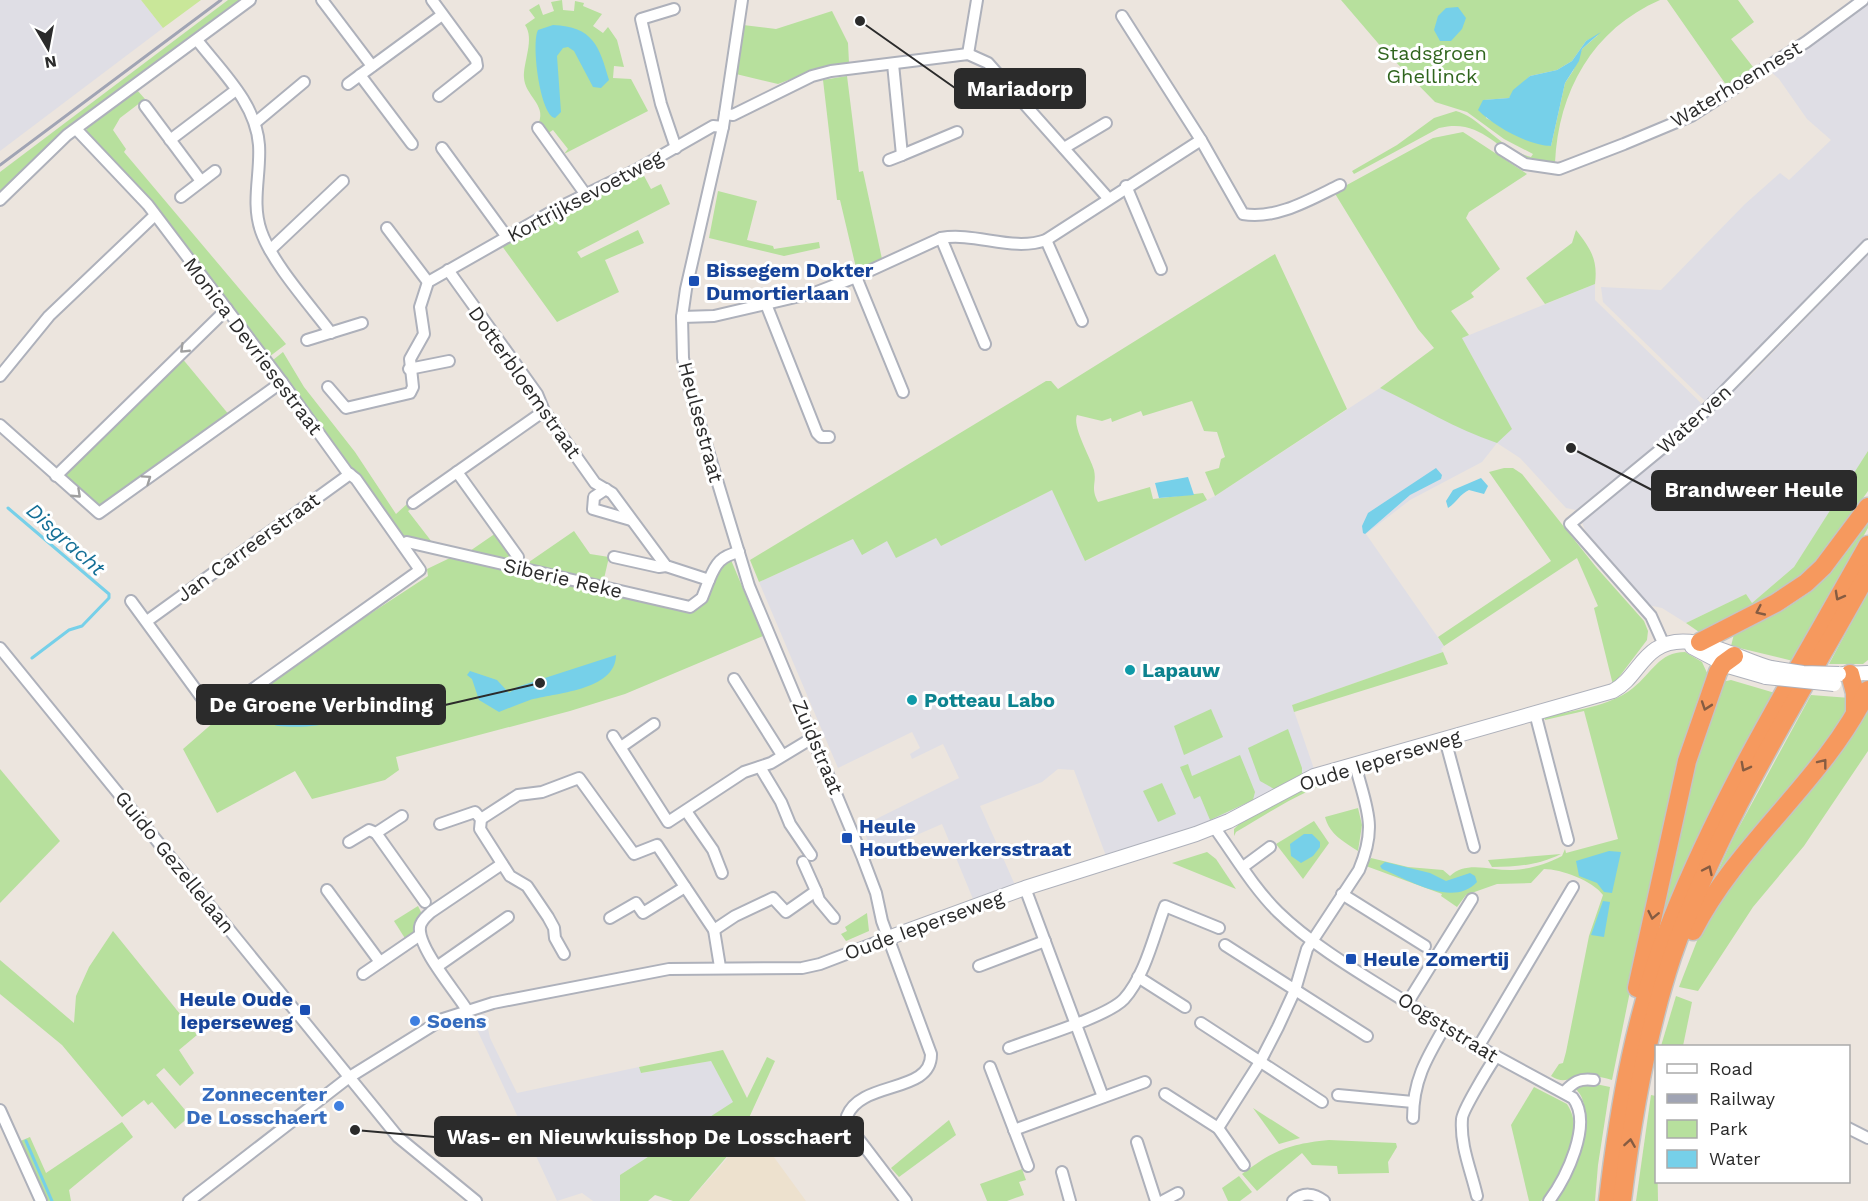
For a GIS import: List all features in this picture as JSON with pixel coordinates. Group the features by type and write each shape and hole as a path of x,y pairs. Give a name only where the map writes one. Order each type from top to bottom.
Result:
{"highway":[{"path":"1700,642 1790,596 1823,567 1868,507"},
{"path":"1608,1201 1615,1137 1629,1059 1657,962 1695,865 1738,780 1868,545"},
{"path":"1622,1201 1629,1142 1658,1004 1684,925 1731,823 1868,573"},
{"path":"1629,1059 1627,1035 1688,761 1728,660 1727,639 1733,626"},
{"path":"1658,1004 1713,894 1731,868 1821,767 1854,716 1857,679"}],"street":[{"path":"0,200 67,135 77,130 250,0"},
{"path":"322,0 372,66"},
{"path":"432,0 476,60 477,66 439,96"},
{"name":"Heulsestraat","path":"742,0 723,127 682,317 683,358 690,391 739,552 756,605 766,626"},
{"path":"968,54 977,0"},
{"name":"Waterhoennest","path":"1501,149 1525,165 1559,169 1624,144 1691,116 1806,42 1863,0"},
{"path":"674,9 641,19 661,104 676,148"},
{"path":"348,84 442,15"},
{"path":"1122,16 1201,140 1243,214 1269,214 1295,206 1340,185"},
{"path":"197,40 245,102 255,123 259,145 257,212 262,235 270,250 331,333"},
{"path":"725,114 733,115 813,76 968,54 988,63 1108,198"},
{"path":"893,64 902,155"},
{"path":"360,75 412,144"},
{"path":"255,123 304,82"},
{"path":"170,140 236,90"},
{"path":"145,106 201,181"},
{"path":"1064,148 1106,123"},
{"name":"Kortrijksevoetweg","path":"428,282 713,126 723,127"},
{"path":"538,128 586,195"},
{"name":"Monica Devriesestraat","path":"77,130 154,216 227,309 420,570 215,716 147,621"},
{"path":"889,160 957,132"},
{"path":"682,317 700,318 816,292 856,277 941,238 956,237 1030,246 1046,240 1126,186 1201,140"},
{"path":"442,148 507,237"},
{"path":"181,197 215,171"},
{"path":"270,250 343,181"},
{"path":"1126,186 1161,269"},
{"path":"0,376 49,316 154,216"},
{"path":"328,387 346,408 410,393 412,387 410,359 424,334 420,307 428,282 387,228"},
{"path":"941,238 985,344"},
{"path":"1046,240 1082,321"},
{"name":"Waterven","path":"1669,644 1651,616 1570,524 1694,422 1868,245"},
{"name":"Dotterbloemstraat","path":"448,270 537,394 544,411 595,483 612,493 666,566"},
{"path":"856,277 903,392"},
{"path":"766,304 817,433 821,437 829,437"},
{"path":"56,476 227,309"},
{"path":"307,340 362,322"},
{"path":"409,369 449,361"},
{"path":"0,425 99,513 282,382"},
{"path":"413,503 544,411"},
{"path":"457,472 518,557"},
{"name":"Jan Carreerstraat","path":"147,621 350,474"},
{"path":"606,489 594,498 593,509 631,520"},
{"name":"Siberie Reke","path":"403,546 407,542 690,607 702,598 709,580"},
{"path":"614,557 659,567 666,566 709,580 717,562 727,555 739,552"},
{"path":"131,601 147,621"},
{"name":"Zuidstraat","path":"766,626 869,874 888,938 931,1054 931,1062 925,1074 857,1102 847,1116 851,1129 906,1201"},
{"path":"1669,644 1682,641 1700,642 1728,660"},
{"path":"1669,644 1695,648 1768,672 1857,679"},
{"name":"Oude Ieperseweg","path":"189,1201 348,1078 443,1019 467,1010 630,975 669,969 720,967 780,970 820,964 1025,888 1214,827 1302,781 1613,691 1629,680 1654,650 1669,644"},
{"name":"Guido Gezellelaan","path":"0,648 398,1137 476,1201"},
{"path":"734,679 783,755"},
{"path":"1535,713 1568,840"},
{"path":"621,747 654,724"},
{"path":"613,736 633,765 636,776 668,822 744,771 760,767 814,737"},
{"path":"1445,739 1474,848"},
{"path":"1218,1128 1260,1062 1294,990 1307,949 1359,870 1371,841 1371,829 1355,764"},
{"path":"760,767 781,802 807,859 819,900 834,918"},
{"path":"481,819 518,795 542,792 579,778 634,854 657,845 714,930 720,967"},
{"path":"687,811 713,850 722,873"},
{"path":"440,824 466,813 475,812 481,819 480,829 510,876 527,886 548,916 554,928 555,938 564,954"},
{"path":"376,833 402,816"},
{"name":"Oogststraat","path":"1214,827 1279,913 1313,941 1477,1049 1564,1092"},
{"path":"349,842 369,830 376,833 428,907"},
{"path":"1242,867 1270,847"},
{"path":"467,1010 420,934 422,921 428,907 502,864"},
{"path":"610,918 636,903 643,913 686,887"},
{"path":"1477,1049 1574,887"},
{"path":"1025,888 1103,1097"},
{"path":"327,890 380,962"},
{"path":"714,930 735,916 773,898 786,912 816,891"},
{"path":"1342,894 1425,946"},
{"path":"1408,1002 1472,899"},
{"path":"1009,1048 1116,1005 1124,999 1138,977 1165,906 1219,928"},
{"path":"438,966 508,917"},
{"path":"363,974 420,934"},
{"path":"979,966 1045,941"},
{"path":"1225,945 1367,1036"},
{"path":"1138,977 1185,1007"},
{"path":"1200,1023 1322,1102"},
{"path":"1413,1118 1413,1102 1422,1065 1444,1029"},
{"path":"1477,1196 1471,1170 1466,1162 1462,1116 1495,1058"},
{"path":"990,1066 1028,1166"},
{"path":"1549,1201 1570,1163 1581,1117 1578,1104 1564,1092 1574,1082 1582,1079 1594,1080"},
{"path":"1014,1130 1145,1082"},
{"path":"1165,1094 1218,1128 1244,1165"},
{"path":"1338,1095 1413,1102"},
{"path":"0,1110 41,1201"},
{"path":"1850,1129 1868,1138"},
{"path":"1137,1142 1156,1201"},
{"path":"1062,1172 1071,1201"},
{"path":"1293,1201 1300,1195 1310,1194 1324,1201"}],"shaded area":[{"path":"0,0 141,0 163,28 0,151"},
{"path":"1868,2 1868,237 1707,403 1603,302 1601,287 1661,290 1745,204 1780,173 1789,180 1831,140 1807,119 1779,79 1770,71"},
{"path":"1868,255 1868,451 1855,473 1794,567 1752,603 1746,594 1686,623 1662,608 1648,605 1585,530 1582,522 1588,514 1680,440 1750,376"},
{"path":"1595,284 1595,300 1704,406 1576,510 1566,508 1520,458 1497,443 1482,462 1410,500 1366,534 1444,646 1441,649 1443,652 1292,705 1314,769 1191,831 1106,856 1074,770 1058,769 1042,782 980,806 1015,885 973,899 942,824 873,854 862,826 959,778 943,744 912,759 910,754 920,748 912,732 838,768 759,582 853,539 887,541 936,538 941,546 1052,490 1086,561 1215,496 1380,388 1414,403 1511,428 1462,338"},
{"path":"485,1014 490,1038 517,1093 639,1067 642,1073 711,1061 734,1102 620,1175 620,1201 593,1201 582,1193 557,1201 473,1021 473,1017"},
{"path":"752,1127 806,1201 689,1201 719,1168"}],"green space":[{"path":"141,0 201,0 163,28"},
{"path":"228,0 242,0 0,194 0,172"},
{"path":"562,0 563,10 574,11 575,1 584,3 583,6 602,14 593,26 603,33 608,27 617,40 624,67 614,66 613,78 631,79 648,111 564,154 568,149 553,130 547,134 539,122 540,110 524,78 529,44 525,25 535,18 529,10 539,4 543,15 554,11 551,2"},
{"name":"Stadsgroen Ghellinck","path":"1341,0 1660,0 1636,12 1616,28 1598,45 1584,65 1563,111 1555,163 1526,160 1476,130 1453,126 1439,128 1354,174 1352,171 1397,145 1434,118 1456,111 1473,119 1510,148 1531,157 1533,154 1504,139 1467,112 1435,102 1383,49","holes":["1598,35 1582,49 1565,83 1551,146 1530,140 1486,118 1484,100 1509,98 1530,76 1557,70 1572,61 1586,41"]},
{"path":"1667,0 1738,0 1754,22 1731,39 1757,72 1729,89"},
{"path":"832,11 848,43 849,63 818,69 778,84 736,74 743,25 776,29"},
{"path":"847,76 859,172 863,171 882,259 857,272 840,200 837,200 823,80"},
{"path":"137,90 145,99 120,118 113,130 126,149 124,152 286,344 269,357 86,133 87,127"},
{"path":"1463,132 1527,174 1469,212 1466,218 1500,269 1471,293 1474,297 1451,311 1469,335 1462,338 1512,429 1497,443 1452,424 1380,388 1434,348 1418,329 1334,192 1433,138"},
{"path":"642,172 651,189 661,184 670,204 577,252 581,258 638,230 644,243 605,260 619,292 557,322 502,246 563,211"},
{"path":"718,191 757,201 747,240 773,246 774,249 819,242 820,248 784,256 709,238"},
{"path":"1576,230 1592,255 1595,284 1545,304 1526,278 1572,243"},
{"path":"1275,254 1347,409 1215,496 1205,472 1219,468 1221,459 1225,457 1217,432 1204,431 1192,401 1143,416 1141,411 1112,422 1111,418 1102,421 1077,415 1079,434 1095,474 1094,493 1098,502 1150,487 1153,499 1203,493 1207,500 1085,561 1052,490 941,546 936,538 896,558 887,541 862,555 853,539 759,582 750,560 1046,381 1051,381 1058,389"},
{"path":"283,352 304,387 355,452 396,514 407,504 411,509 408,511 435,546 402,537 273,360"},
{"path":"181,357 230,416 100,509 61,473"},
{"path":"1868,451 1868,491 1817,564 1801,581 1706,633 1699,632 1686,623 1746,594 1752,603 1794,567"},
{"path":"1513,468 1522,474 1596,567 1644,621 1648,631 1647,640 1613,685 1594,608 1598,606 1577,558 1444,646 1438,637 1551,561 1489,472"},
{"path":"1868,513 1868,528 1793,661 1731,646 1734,634 1756,619"},
{"path":"574,531 590,554 609,557 603,583 467,553 496,533 523,562 527,559 529,562"},
{"path":"452,557 694,611 705,600 719,572 731,560 763,636 625,694 570,711 396,757 399,770 385,780 312,799 295,771 217,813 183,749 214,722 310,653 428,576 427,569"},
{"path":"1868,592 1868,660 1863,664 1829,664"},
{"path":"1443,652 1448,664 1294,712 1292,705"},
{"path":"1685,652 1702,662 1708,675 1650,893 1612,1080 1598,1076 1556,1079 1551,1076 1559,1064 1563,1063 1589,936 1603,895 1592,885 1576,877 1544,869 1531,883 1497,884 1466,895 1457,907 1441,896 1442,894 1366,866 1371,858 1408,867 1443,870 1450,876 1456,871 1471,867 1519,869 1538,866 1556,859 1562,856 1565,849 1566,853 1618,839 1584,711 1545,720 1544,717 1613,700 1633,688 1662,659"},
{"path":"1731,680 1775,693 1718,795 1671,902 1643,975 1669,864 1699,754 1722,682"},
{"path":"1811,695 1850,698 1848,715 1701,908 1733,838"},
{"path":"1868,699 1868,751 1804,846 1753,907 1698,991 1679,987 1704,923"},
{"path":"1211,709 1223,737 1184,755 1174,726"},
{"path":"1288,729 1302,774 1274,789 1260,781 1248,748"},
{"path":"1240,755 1255,792 1253,800 1210,820 1200,796 1194,799 1180,767 1188,764 1192,776"},
{"path":"0,769 60,841 0,903"},
{"path":"1348,773 1349,776 1290,800 1236,832 1234,836 1234,829 1239,824 1303,789"},
{"path":"1162,783 1176,814 1158,822 1143,791"},
{"path":"1358,808 1362,825 1358,851 1334,833 1325,817"},
{"path":"1314,821 1329,843 1303,879 1276,844"},
{"path":"1207,852 1216,859 1236,889 1172,863"},
{"path":"1561,854 1536,863 1510,867 1492,867 1488,860"},
{"path":"418,906 422,914 414,933 406,940 394,921"},
{"path":"867,913 869,931 846,941 841,934 847,931 845,927"},
{"path":"113,931 197,1035 179,1050 194,1073 180,1086 164,1068 156,1075 190,1116 175,1129 152,1102 148,1105 144,1100 122,1117 62,1045 0,994 0,960 74,1023 76,996 89,967"},
{"path":"1676,996 1692,1002 1683,1045 1661,1045"},
{"path":"723,1050 747,1098 767,1057 775,1061 748,1120 752,1127 689,1201 673,1201 655,1195 648,1201 620,1201 620,1175 733,1102 711,1061 641,1073 639,1067"},
{"path":"1591,1083 1610,1087 1595,1201 1555,1201 1568,1179 1583,1137 1585,1110 1582,1098 1575,1086"},
{"path":"1534,1087 1567,1104 1574,1129 1569,1155 1556,1180 1541,1201 1529,1201 1511,1125"},
{"path":"1651,1095 1655,1096 1655,1183 1658,1183 1658,1201 1636,1201"},
{"path":"1253,1108 1300,1138 1279,1144"},
{"path":"949,1120 956,1135 899,1177 891,1168"},
{"path":"122,1122 133,1137 69,1190 71,1201 43,1201 18,1142 30,1137 46,1173"},
{"path":"1329,1140 1396,1143 1397,1147 1388,1162 1389,1173 1338,1174 1337,1166 1312,1165 1302,1153 1257,1191 1242,1174 1263,1159 1292,1146"},
{"path":"1022,1169 1026,1180 1019,1182 1024,1195 1007,1201 987,1201 980,1184"},
{"path":"1239,1176 1252,1192 1240,1201 1228,1201 1222,1188"}],"water":[{"path":"1458,7 1466,18 1462,29 1451,41 1440,41 1434,30 1438,16 1446,8"},
{"path":"553,25 586,34 602,57 609,80 601,88 593,87 574,51 568,47 563,48 557,56 561,112 555,118 545,105 536,63 538,30"},
{"path":"1601,32 1582,49 1579,61 1565,83 1551,146 1512,134 1478,110 1483,100 1509,98 1513,90 1530,76 1557,70 1572,61 1586,41"},
{"path":"1436,468 1442,475 1441,479 1410,495 1365,534 1363,533 1362,526 1368,513"},
{"path":"1188,477 1194,495 1159,498 1155,483"},
{"path":"1481,478 1488,486 1484,494 1469,490 1448,508 1446,501 1453,490"},
{"path":"616,655 613,667 606,676 595,683 530,700 499,712 479,700 472,679 467,675 470,671 497,680 509,693 517,687"},
{"path":"309,697 330,721 313,726 278,726 263,714 264,710 281,709"},
{"path":"1304,834 1312,834 1320,842 1320,847 1313,856 1301,863 1291,856 1290,844"},
{"path":"1609,851 1621,852 1612,893 1604,892 1597,883 1579,876 1576,861"},
{"path":"1385,862 1430,873 1446,881 1470,873 1475,876 1477,882 1467,889 1444,892 1418,885 1382,869 1380,866"},
{"path":"1603,901 1610,902 1604,937 1591,935"}],"waterway":[{"name":"Disgracht","path":"8,508 109,594 109,598 82,626 69,630 32,658"},
{"name":"Disgracht","path":"26,1141 52,1201"}],"railway":[{"path":"0,165 221,0"}],"place":[{"name":"Mariadorp","path":"860,21"},
{"name":"Bissegem Dokter Dumortierlaan","path":"694,281"},
{"name":"Brandweer Heule","path":"1571,448"},
{"name":"Lapauw","path":"1130,670"},
{"name":"De Groene Verbinding","path":"540,683"},
{"name":"Potteau Labo","path":"912,700"},
{"name":"Heule Houtbewerkersstraat","path":"847,838"},
{"name":"Heule Zomertij","path":"1351,959"},
{"name":"Heule Oude Ieperseweg","path":"305,1010"},
{"name":"Soens","path":"415,1021"},
{"name":"Zonnecenter De Losschaert","path":"339,1106"},
{"name":"Was- en Nieuwkuisshop De Losschaert","path":"355,1130"}]}
